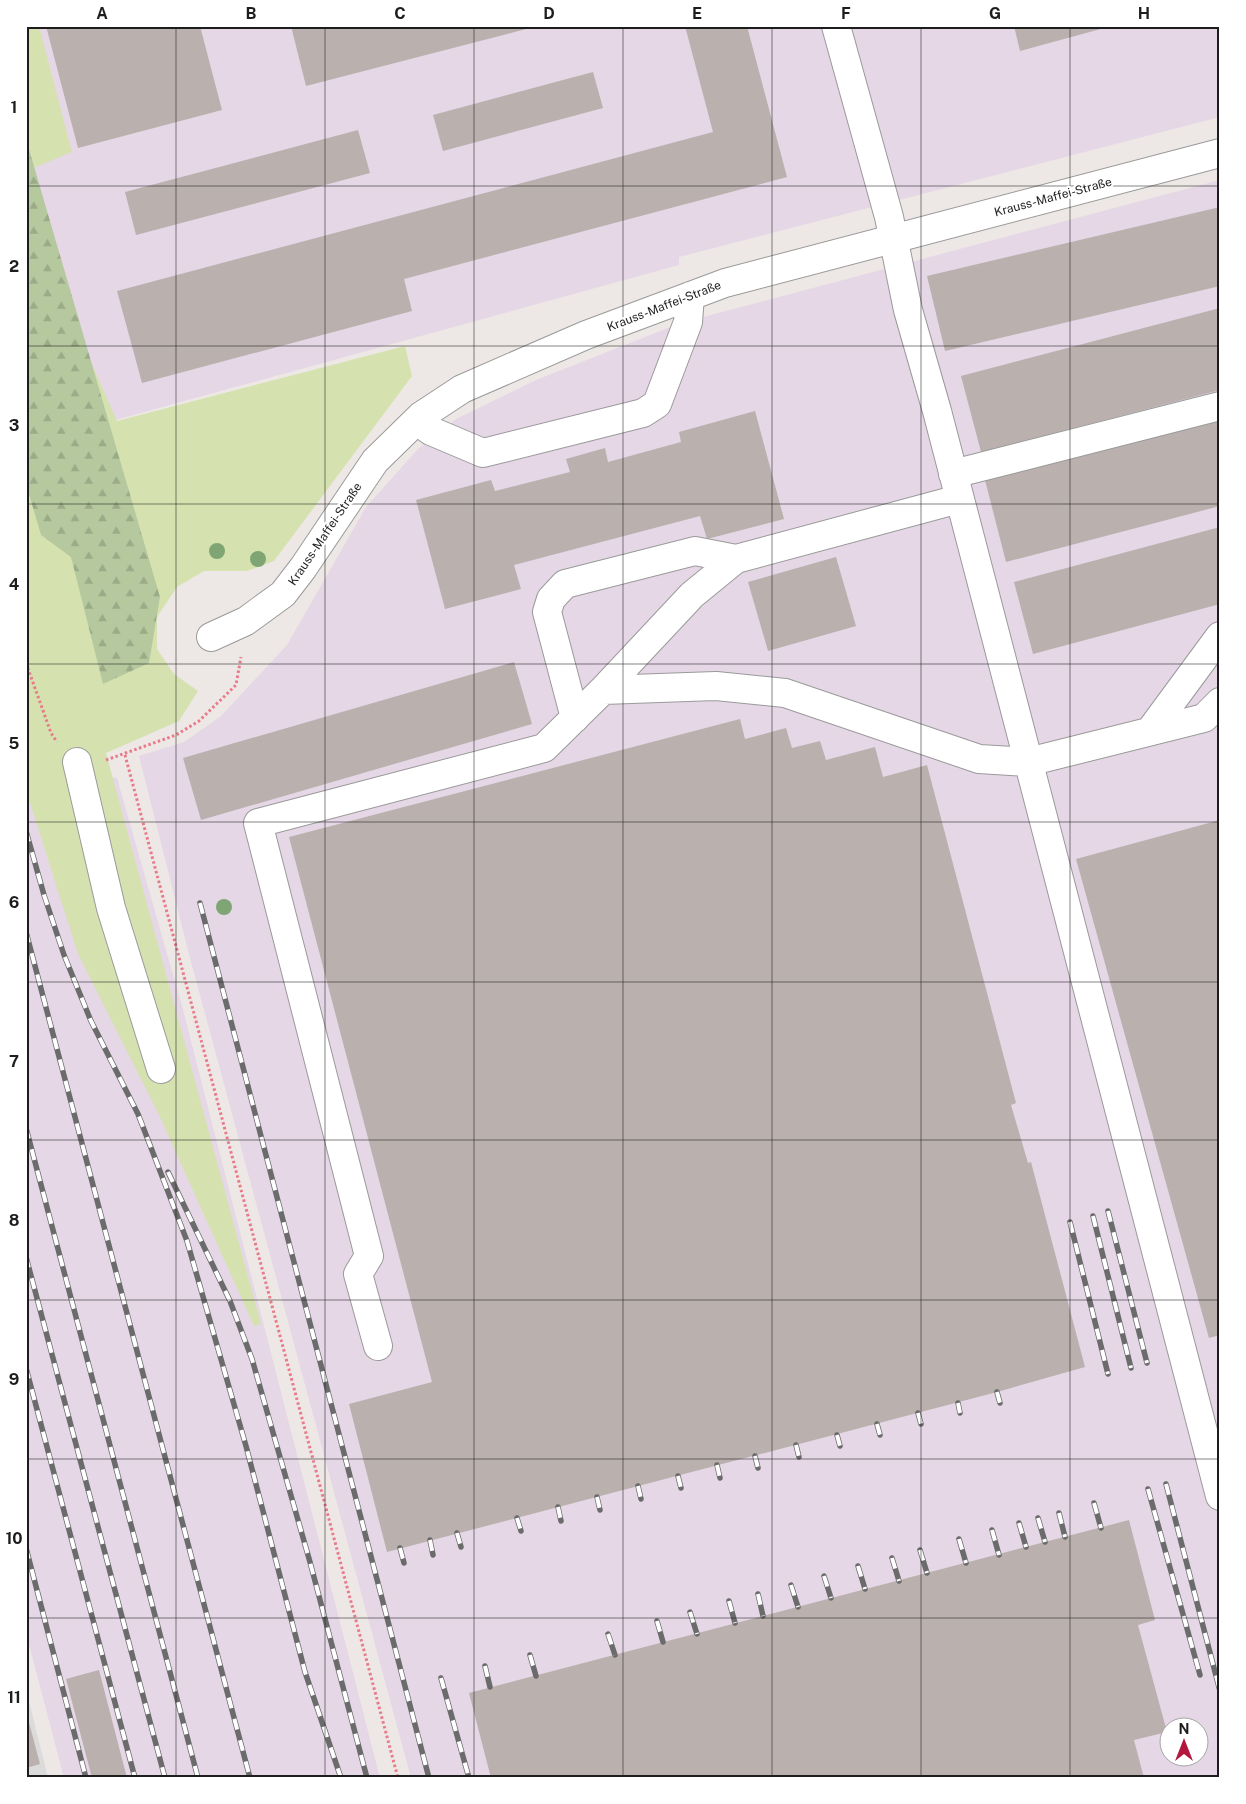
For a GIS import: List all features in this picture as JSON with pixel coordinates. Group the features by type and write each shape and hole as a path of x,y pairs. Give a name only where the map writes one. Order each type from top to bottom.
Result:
{"street":[{"path":"836,26 894,239 908,310 1028,762 1209,1408 1220,1496"},
{"name":"Krauss-Maffei-Straße","path":"211,637 246,621 283,594 303,568 375,461 417,420 462,389 586,335 725,283 1220,153"},
{"path":"417,420 431,431 483,453 643,413 657,404 688,322 690,296"},
{"path":"378,1346 358,1274 368,1256 258,823 544,748 692,595 736,559 956,487 1220,406"},
{"path":"575,718 547,612 551,599 565,584 695,551 736,559"},
{"path":"1150,731 1220,636"},
{"path":"602,690 716,686 785,693 979,759 1028,762 1204,718 1220,702"},
{"path":"77,762 111,908 161,1069"}],"path":[{"path":"26,663 51,732 62,750 77,762 96,763 125,755 176,735 199,721 236,685 246,621"},
{"path":"125,755 398,1778"}],"shaded area":[{"path":"26,26 1220,26 1220,117 679,257 679,265 101,424 26,169"},
{"path":"1220,180 1220,1778 411,1778 190,958 139,756 184,742 221,716 287,645 366,507 418,449 456,419 536,380 668,328"},
{"path":"26,700 103,775 117,778 182,1006 380,1778 64,1778 26,1633"},
{"path":"26,1689 48,1778 26,1778"}],"green space":[{"path":"26,26 39,26 72,152 26,171"},
{"path":"26,139 160,597 149,663 103,684 71,557 41,535 26,484"},
{"path":"26,176 63,298 117,421 405,346 412,376 274,561 247,571 204,571 177,587 157,617 157,649 174,674 198,691 179,721 106,753 261,1324 254,1326 159,1115 78,954 26,790"}],"building":[{"path":"46,26 200,26 222,110 78,148"},
{"path":"291,26 534,26 534,27 306,86"},
{"path":"685,26 747,26 787,177 404,279 412,311 142,383 117,291 713,132"},
{"path":"1014,26 1108,26 1108,27 1020,51"},
{"path":"593,72 603,108 443,151 433,115"},
{"path":"358,130 370,173 136,235 125,192"},
{"path":"1220,207 1220,286 945,351 927,276"},
{"path":"1220,308 1220,390 981,452 961,376"},
{"path":"755,411 784,519 707,539 700,516 514,565 521,589 445,609 416,500 491,480 495,491 570,472 566,459 605,448 608,462 681,442 679,432"},
{"path":"1220,419 1220,506 1006,562 985,480"},
{"path":"1220,527 1220,604 1033,654 1014,582"},
{"path":"836,557 856,626 768,651 748,582"},
{"path":"514,662 532,724 201,820 183,758"},
{"path":"740,719 745,739 786,728 792,748 820,741 826,760 875,747 883,777 927,765 1016,1103 1011,1105 1028,1163 1031,1162 1085,1367 997,1392 387,1552 349,1404 432,1382 289,837"},
{"path":"1220,820 1220,1335 1209,1338 1076,859"},
{"path":"1129,1520 1155,1620 1138,1625 1163,1716 1158,1716 1158,1734 1134,1740 1144,1778 491,1778 469,1693"},
{"path":"99,1670 127,1778 92,1778 66,1679"},
{"path":"26,1711 40,1764 26,1768"}],"railway":[{"path":"26,831 44,895 64,955 91,1021 138,1114 187,1241 246,1446 305,1672 341,1778"},
{"path":"200,903 429,1778"},
{"path":"26,932 250,1778"},
{"path":"26,1128 198,1778"},
{"path":"168,1172 230,1301 252,1359 310,1562 367,1778"},
{"path":"1108,1211 1147,1363"},
{"path":"1093,1216 1131,1368"},
{"path":"1070,1222 1108,1374"},
{"path":"26,1257 165,1778"},
{"path":"26,1368 135,1778"},
{"path":"997,1392 1000,1403"},
{"path":"958,1403 960,1413"},
{"path":"918,1413 921,1424"},
{"path":"877,1424 880,1435"},
{"path":"837,1435 840,1446"},
{"path":"796,1445 799,1457"},
{"path":"755,1456 758,1468"},
{"path":"717,1465 720,1478"},
{"path":"678,1476 681,1488"},
{"path":"1166,1484 1220,1691"},
{"path":"638,1486 641,1499"},
{"path":"1148,1489 1200,1675"},
{"path":"597,1497 600,1510"},
{"path":"1094,1503 1101,1528"},
{"path":"558,1507 561,1521"},
{"path":"1059,1513 1065,1537"},
{"path":"517,1518 521,1531"},
{"path":"1038,1518 1045,1542"},
{"path":"1019,1523 1026,1547"},
{"path":"992,1530 999,1555"},
{"path":"457,1533 461,1547"},
{"path":"959,1539 966,1563"},
{"path":"430,1540 433,1555"},
{"path":"26,1548 86,1778"},
{"path":"400,1548 404,1563"},
{"path":"920,1550 927,1573"},
{"path":"892,1558 899,1581"},
{"path":"858,1566 865,1589"},
{"path":"824,1576 831,1598"},
{"path":"791,1585 798,1607"},
{"path":"758,1594 763,1616"},
{"path":"729,1601 735,1623"},
{"path":"690,1612 697,1634"},
{"path":"657,1621 663,1642"},
{"path":"608,1634 615,1655"},
{"path":"530,1655 536,1676"},
{"path":"485,1666 490,1687"},
{"path":"441,1678 469,1778"}]}
